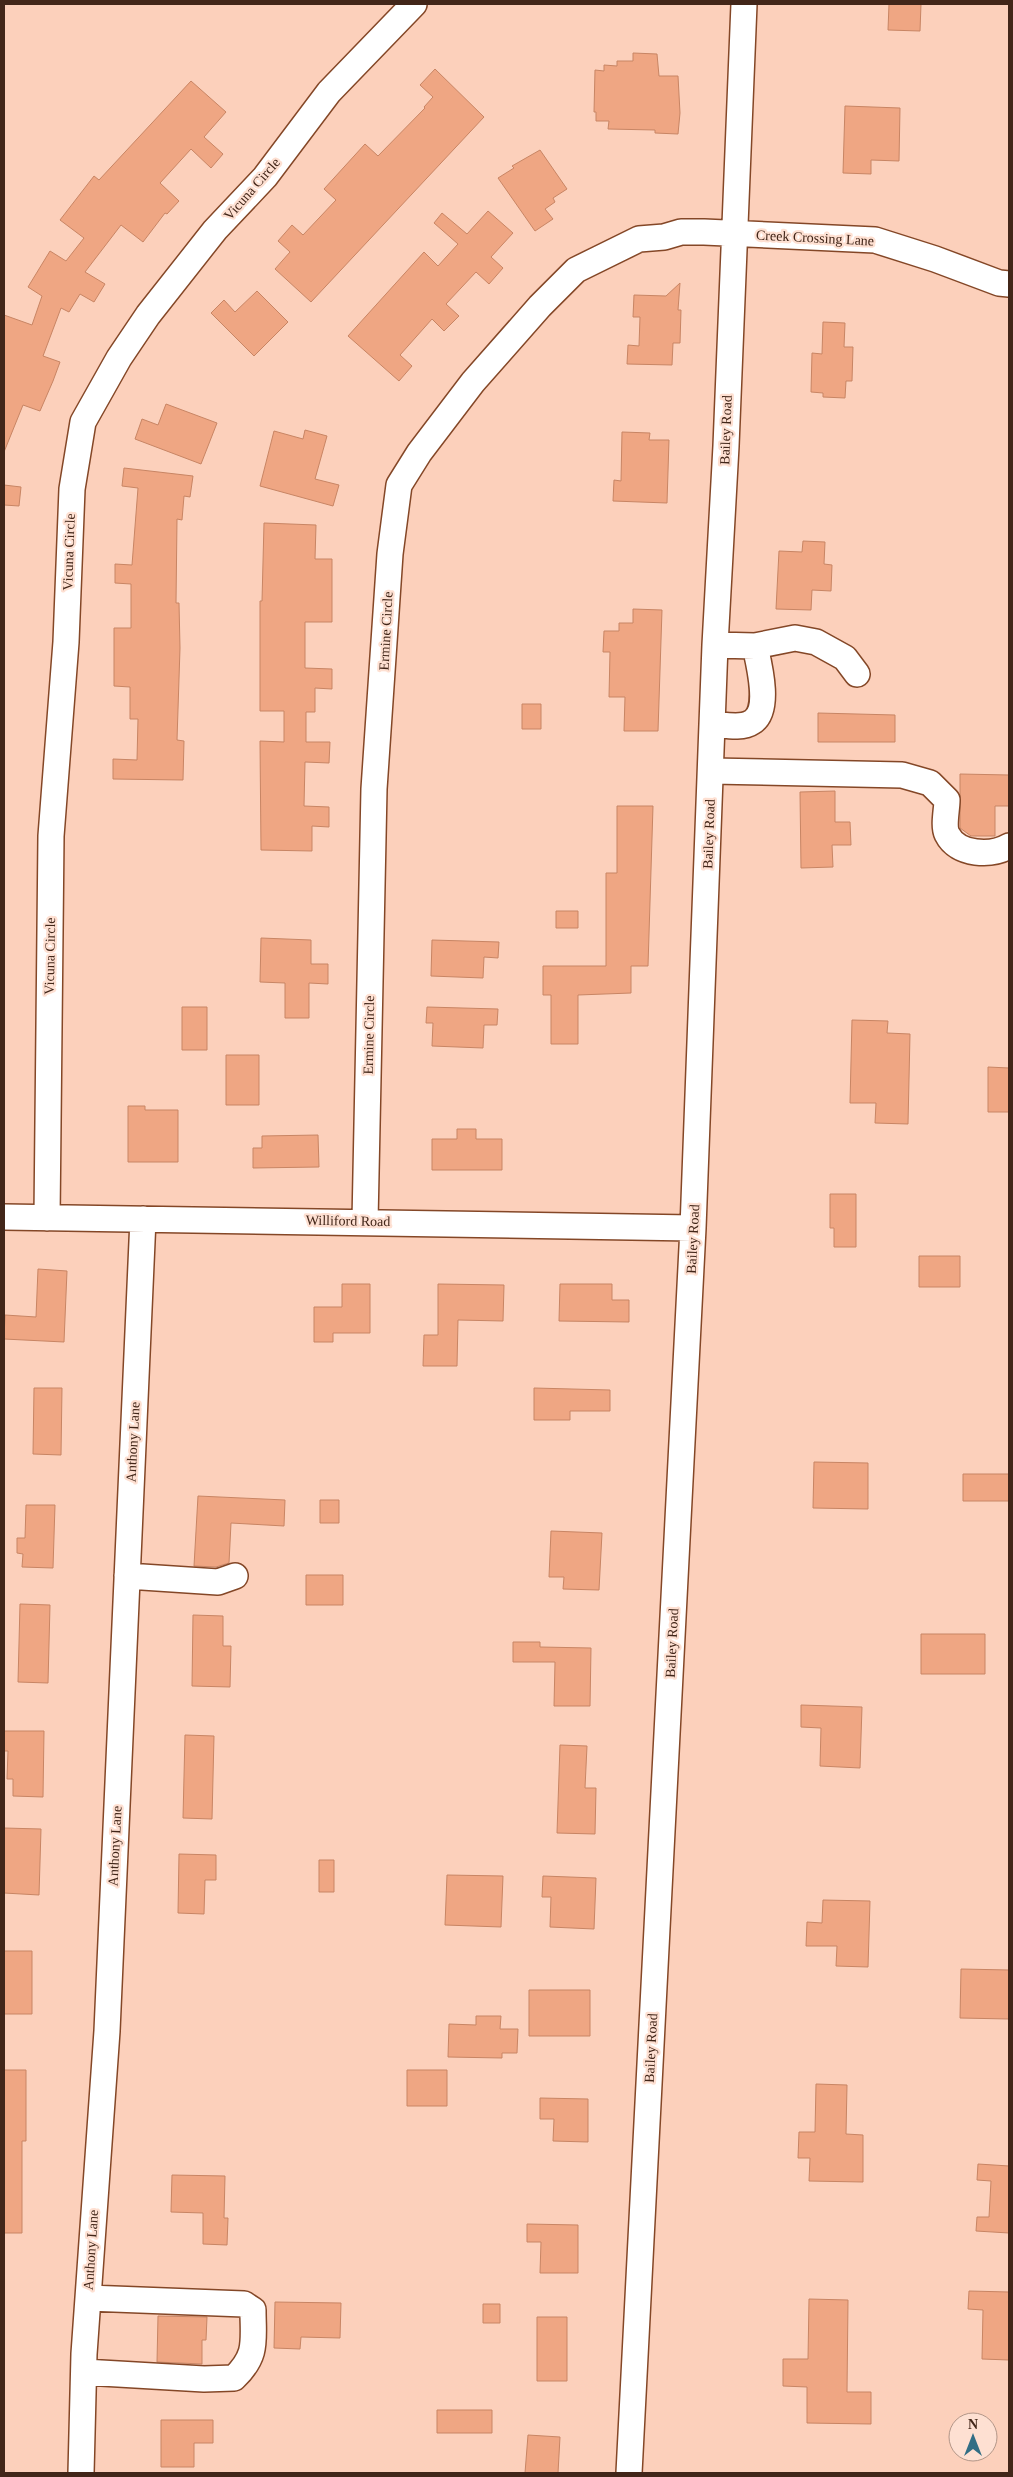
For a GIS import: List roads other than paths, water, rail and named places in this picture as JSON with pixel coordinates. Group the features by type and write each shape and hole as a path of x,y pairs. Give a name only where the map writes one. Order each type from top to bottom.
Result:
{"street":[{"name":"Vicuna Circle","path":"47,1218 51,836 66,642 72,489 83,422 119,358 166,292 215,230 265,177 330,92 414,4"},
{"name":"Bailey Road","path":"629,2473 693,1228 712,772 715,644 726,446 744,4"},
{"name":"Ermine Circle","path":"366,1222 374,789 390,554 399,485 419,454 473,382 540,306 576,270 639,239 664,237 682,232 734,234"},
{"name":"Creek Crossing Lane","path":"734,234 876,240 935,259 999,283 1009,284"},
{"path":"715,644 756,646 795,638 816,642 845,658 857,674"},
{"path":"713,724 737,726 751,723 758,717 762,703 762,684 756,646"},
{"path":"712,772 902,775 930,783 947,800 946,833 954,844 972,852 998,853 1009,846"},
{"name":"Williford Road","path":"4,1217 693,1228"},
{"name":"Anthony Lane","path":"81,2473 88,2298 107,2031 143,1219"},
{"path":"127,1576 218,1582 235,1576"},
{"path":"84,2372 204,2379 234,2378 243,2370 253,2353 253,2310 244,2304 88,2298"}]}
